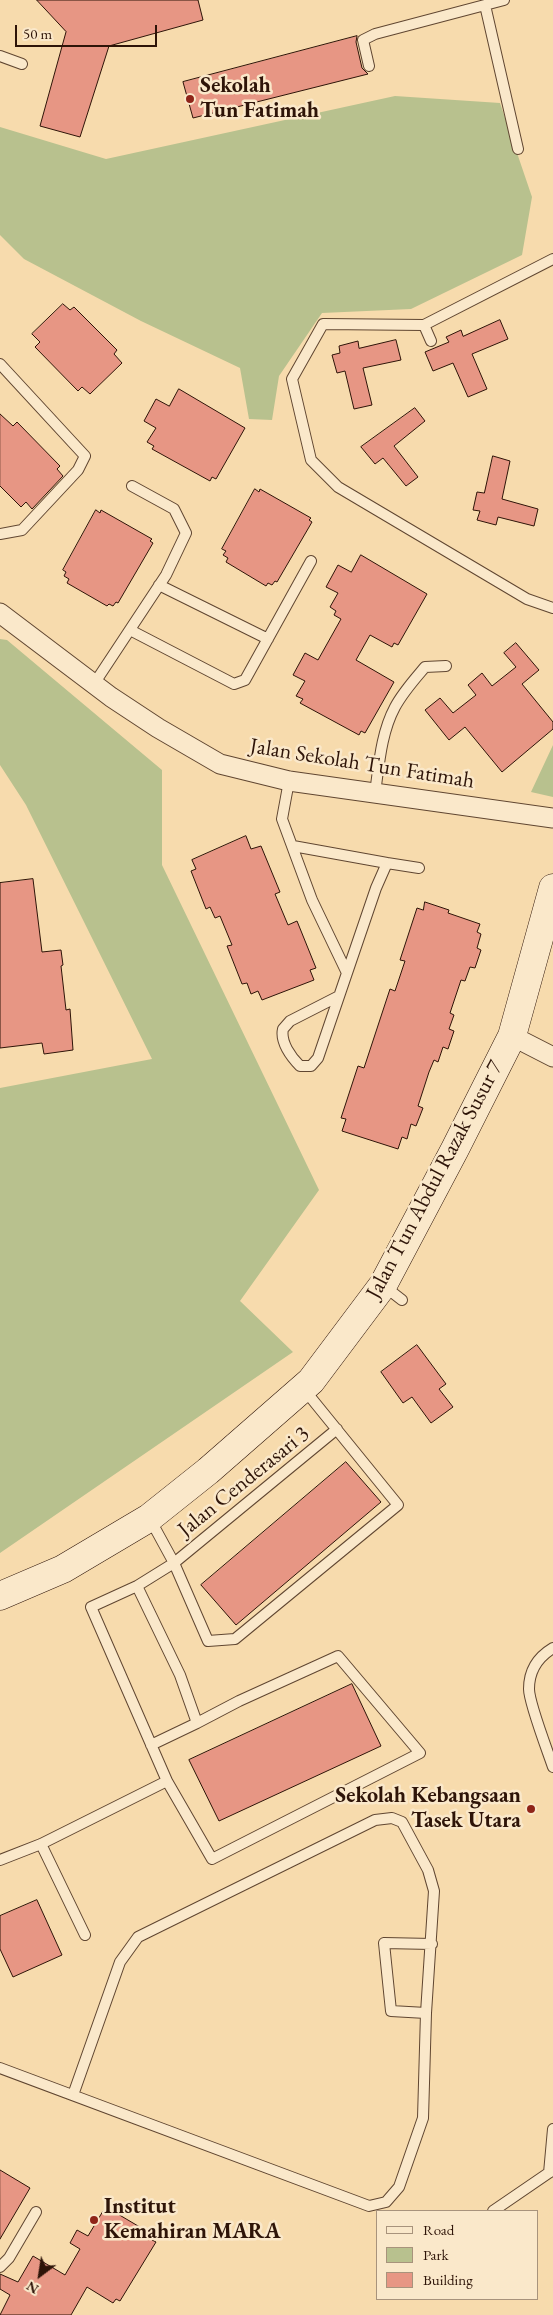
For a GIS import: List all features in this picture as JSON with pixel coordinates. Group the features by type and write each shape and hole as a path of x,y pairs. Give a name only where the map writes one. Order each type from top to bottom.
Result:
{"street":[{"name":"Jalan Sekolah Tun Fatimah","path":"0,613 94,684 158,728 220,764 289,781 553,818"},
{"name":"Jalan Tun Abdul Razak Susur 7","path":"0,1596 63,1569 149,1518 208,1471 313,1378 393,1292 455,1149 512,1036 553,888"},
{"path":"512,1036 553,1057"}],"lane":[{"path":"369,66 363,40 375,34 504,0"},
{"path":"485,5 518,149"},
{"path":"0,56 22,64"},
{"path":"553,259 424,325 323,324 292,379 311,460 338,487 527,599 553,608"},
{"path":"424,325 431,341"},
{"path":"0,364 85,456 78,470 22,530 0,534"},
{"path":"94,684 159,585 186,533 174,509 132,486"},
{"path":"130,630 234,684 245,680 311,561"},
{"path":"159,585 268,639"},
{"path":"375,793 383,742 394,709 403,693 425,667 446,666"},
{"path":"289,781 282,819 312,900 347,973"},
{"path":"293,846 419,868"},
{"path":"339,996 290,1021 283,1029 283,1039 292,1058 300,1066 311,1066 318,1058 376,888 388,863"},
{"path":"149,1518 174,1563 208,1641 234,1638 398,1506 337,1429 313,1378"},
{"name":"Jalan Cenderasari 3","path":"151,1745 91,1607 137,1586 174,1563 337,1429"},
{"path":"137,1586 180,1675 197,1723"},
{"path":"553,1648 541,1655 532,1671 529,1691 553,1767"},
{"path":"338,1656 420,1753 212,1859 167,1781 151,1745 197,1723 239,1701 338,1656"},
{"path":"0,1860 41,1844 167,1781"},
{"path":"0,2068 72,2095 369,2206 386,2202 399,2187 423,2118 426,2013 432,1944 434,1890 428,1870 402,1822 392,1818 375,1820 138,1937 120,1962 72,2095"},
{"path":"41,1844 85,1935"},
{"path":"426,2013 391,2011 384,1944 432,1944"},
{"path":"494,2210 551,2172 553,2129"},
{"path":"0,2267 9,2258 36,2212"}],"green space":[{"path":"395,96 500,103 532,197 522,255 411,309 322,313 279,376 272,420 249,419 240,368 141,321 24,259 0,235 0,127 106,159"},
{"path":"0,639 7,640 162,770 162,865 319,1190 240,1301 293,1352 0,1553 0,1088 152,1059 26,805 0,765"},
{"path":"553,745 553,797 531,792"}],"building":[{"path":"37,0 198,0 203,20 109,46 80,137 40,126 66,32"},
{"path":"357,36 356,42 362,68 368,74 193,118 183,82"},
{"path":"63,304 70,310 74,307 117,350 114,354 122,363 90,394 82,387 78,391 35,347 40,342 32,334"},
{"path":"500,320 508,339 472,354 487,389 468,397 453,363 433,371 425,352 449,342 446,337 461,330 463,336"},
{"path":"396,340 401,360 363,368 372,405 354,409 345,371 337,373 332,355 340,353 339,346 358,341 359,348"},
{"path":"179,389 245,428 216,479 212,477 210,481 152,449 154,446 147,442 156,428 144,421 156,399 169,406"},
{"path":"415,408 425,421 394,446 418,477 406,486 383,458 375,464 361,447"},
{"path":"0,414 13,426 17,422 60,466 57,469 63,476 32,509 26,502 21,507 0,486"},
{"path":"493,456 510,461 502,499 538,509 534,526 498,517 496,525 477,520 480,511 473,510 477,492 484,493"},
{"path":"255,489 259,492 260,489 311,518 309,520 312,522 277,582 275,581 272,585 268,583 266,586 226,562 228,558 223,555 226,551 222,549"},
{"path":"96,510 100,513 101,510 152,539 150,541 153,543 118,603 116,602 113,606 109,604 107,606 67,583 69,579 64,576 66,572 63,570"},
{"path":"361,555 427,594 398,645 394,643 392,647 370,635 356,660 394,682 365,733 361,731 359,735 300,703 303,699 296,696 305,681 293,675 305,653 318,660 341,619 334,615 336,611 330,607 338,593 326,587 338,565 351,572"},
{"path":"516,643 539,670 522,684 553,722 553,729 502,772 465,727 449,740 425,710 440,698 453,713 476,695 468,685 482,673 492,686 516,667 504,653"},
{"path":"246,836 251,849 261,846 280,892 275,894 288,925 297,921 316,968 310,970 314,980 262,1000 258,991 251,994 247,983 242,984 227,946 232,945 220,916 215,918 210,907 206,909 191,871 196,869 192,860"},
{"path":"33,879 42,952 61,950 66,1010 70,1009 73,1050 44,1054 42,1043 0,1048 0,883"},
{"path":"425,902 449,910 448,913 480,924 477,932 481,934 477,948 481,950 475,968 470,967 465,981 461,980 450,1013 454,1015 449,1029 454,1031 448,1049 443,1047 438,1062 434,1060 429,1072 418,1106 423,1108 416,1126 411,1124 407,1139 402,1137 398,1149 342,1131 346,1119 341,1118 358,1066 364,1068 390,989 395,991 405,961 400,960 417,908 423,910"},
{"path":"417,1345 446,1384 439,1389 453,1407 431,1423 412,1397 403,1403 381,1372"},
{"path":"346,1462 381,1502 236,1625 201,1585"},
{"path":"352,1684 381,1746 219,1821 189,1760"},
{"path":"37,1900 62,1955 13,1977 0,1949 0,1916"},
{"path":"0,2170 30,2188 0,2239"},
{"path":"111,2210 155,2236 152,2240 156,2242 120,2301 116,2299 113,2303 87,2287 71,2315 0,2315 10,2295 0,2289 0,2274 18,2282 33,2256 65,2275 80,2249 70,2243 77,2230 88,2236 103,2211 108,2214"}],"place":[{"name":"Sekolah Tun Fatimah","path":"190,99"},
{"name":"Sekolah Kebangsaan Tasek Utara","path":"531,1809"},
{"name":"Institut Kemahiran MARA","path":"94,2220"}]}
